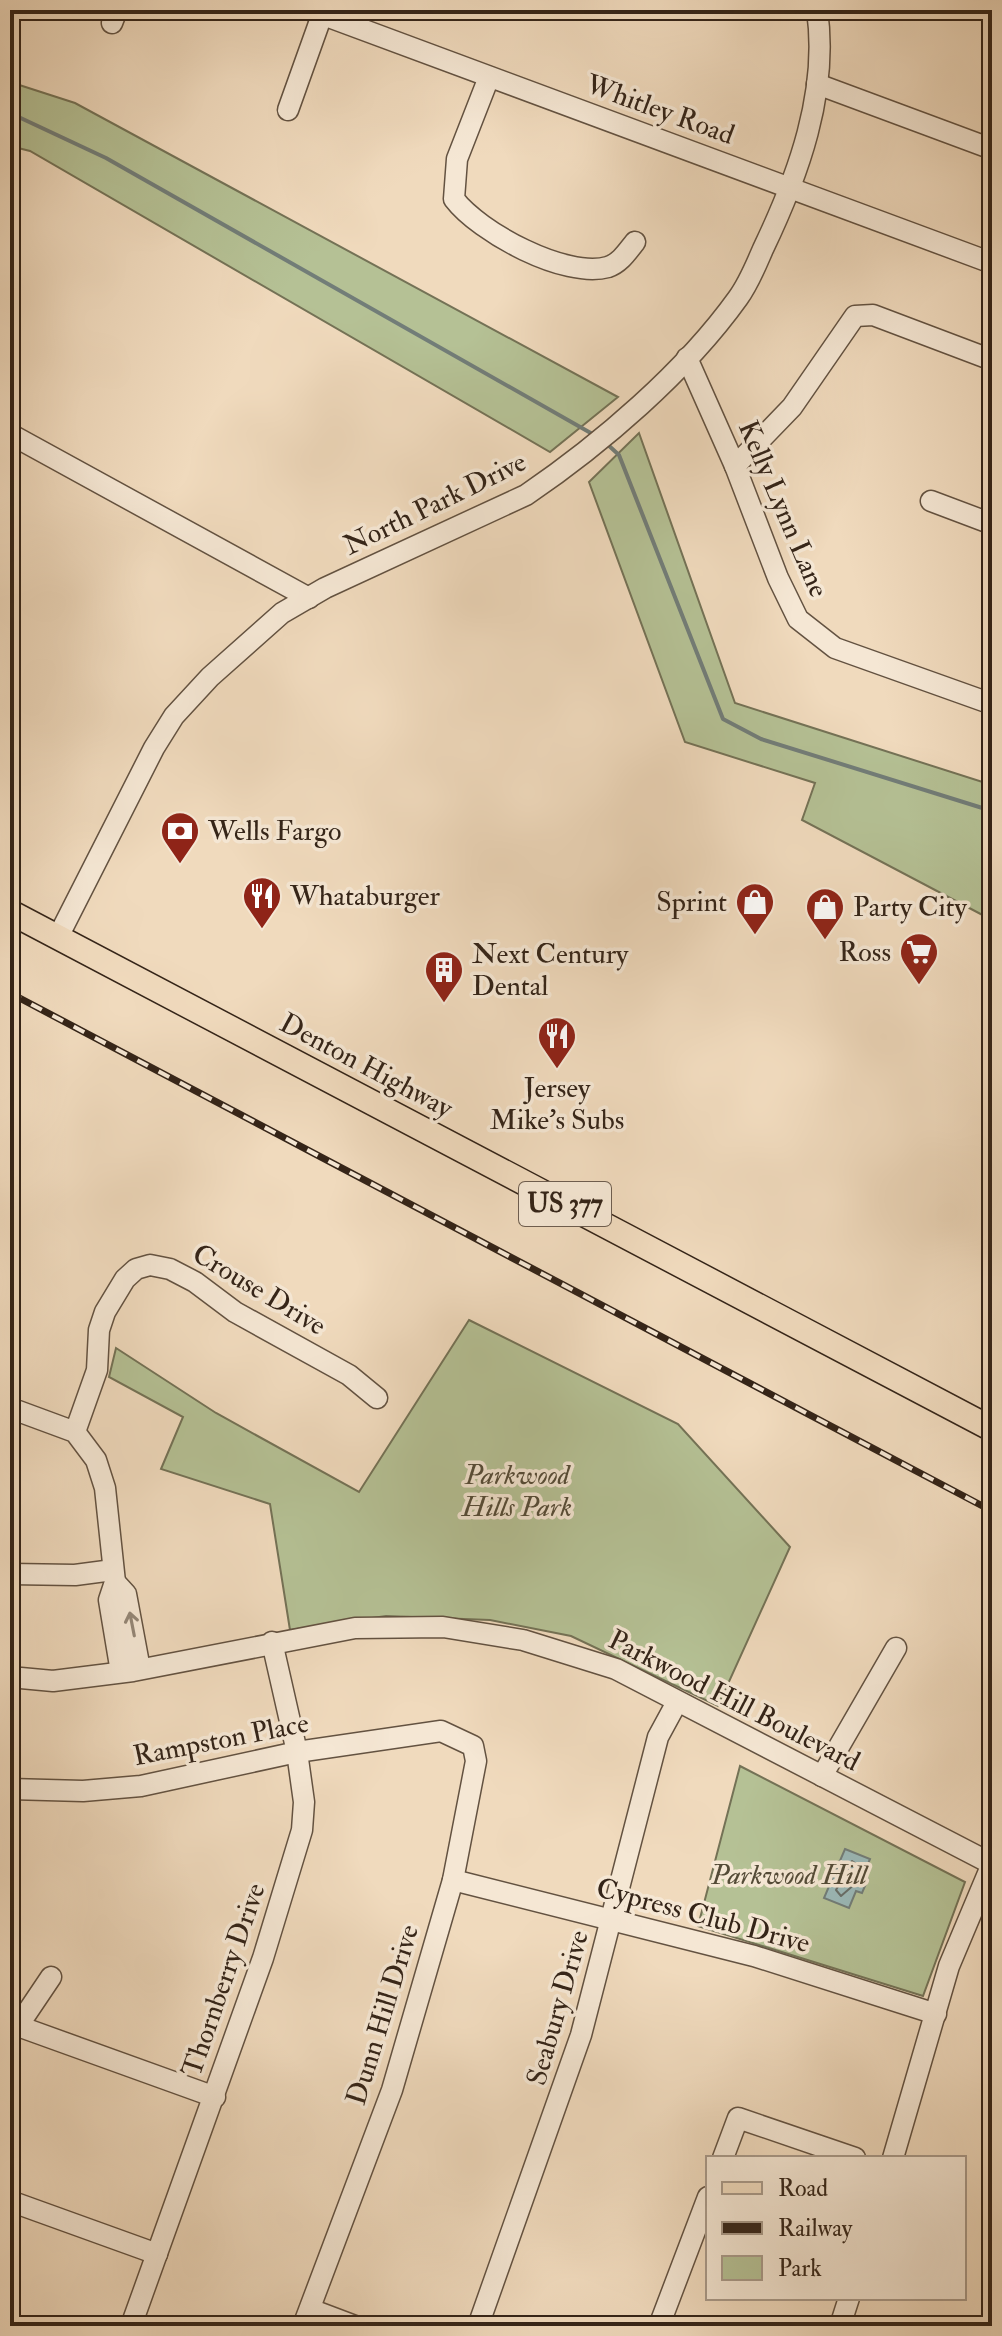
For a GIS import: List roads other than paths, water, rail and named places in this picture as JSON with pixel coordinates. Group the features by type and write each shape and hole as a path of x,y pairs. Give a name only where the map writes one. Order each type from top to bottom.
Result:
{"main road":[{"name":"Denton Highway","path":"10,912 992,1429"}],"street":[{"name":"North Park Drive","path":"58,937 174,716 235,654 282,613 526,495 556,475 687,358 741,294 789,188 808,132 821,40 817,10"},
{"path":"288,110 316,12"},
{"name":"Whitley Road","path":"316,12 992,263"},
{"path":"489,77 457,159 454,199 464,212 529,252 579,270 608,267 623,258 635,242"},
{"path":"817,84 992,149"},
{"path":"735,466 792,407 855,316 873,315 992,360"},
{"name":"Kelly Lynn Lane","path":"687,358 798,619 835,648 992,704"},
{"path":"10,434 309,598"},
{"path":"931,501 992,524"},
{"name":"Crouse Drive","path":"75,1432 97,1370 99,1330 105,1312 125,1279 136,1269 150,1265 195,1282 235,1312 349,1375 377,1398"},
{"path":"10,1408 75,1432 96,1460 105,1488 114,1576 109,1600 131,1671"},
{"path":"10,1574 114,1576"},
{"name":"Parkwood Hill Boulevard","path":"10,1677 53,1681 131,1671 355,1628 418,1626 478,1632 574,1654 616,1669 992,1864"},
{"name":"Thornberry Drive","path":"131,2326 263,1958 302,1830 304,1802 297,1752 272,1642"},
{"path":"822,1776 896,1648"},
{"name":"Seabury Drive","path":"478,2326 581,2035 658,1737 677,1702"},
{"name":"Rampston Place","path":"10,1789 83,1791 141,1786 297,1752 441,1731"},
{"name":"Dunn Hill Drive","path":"306,2317 392,2090 453,1880 476,1761 473,1746 441,1731"},
{"path":"894,2156 957,1943 992,1864"},
{"name":"Cypress Club Drive","path":"453,1880 754,1956 936,2014"},
{"path":"51,1977 18,2026 215,2097"},
{"path":"724,2156 738,2118 849,2156"},
{"path":"10,2201 157,2254"},
{"path":"659,2326 706,2202"},
{"path":"840,2326 848,2300"},
{"path":"306,2317 355,2326"}],"water":[{"path":"845,1849 870,1859 863,1876 868,1879 862,1893 856,1891 849,1908 824,1898"}],"waterway":[{"path":"10,113 106,158 596,436"},
{"path":"607,444 619,455 723,719 761,739 992,811"}],"railway":[{"path":"10,993 992,1511"}],"place":[{"name":"Wells Fargo","path":"180,865"},
{"name":"Whataburger","path":"262,930"},
{"name":"Sprint","path":"755,936"},
{"name":"Party City","path":"825,941"},
{"name":"Ross","path":"919,986"},
{"name":"Next Century Dental","path":"444,1004"},
{"name":"Jersey Mike's Subs","path":"557,1070"}],"park label":[{"name":"Parkwood Hills Park","path":"517,1491"},
{"name":"Parkwood Hill","path":"789,1875"}]}
